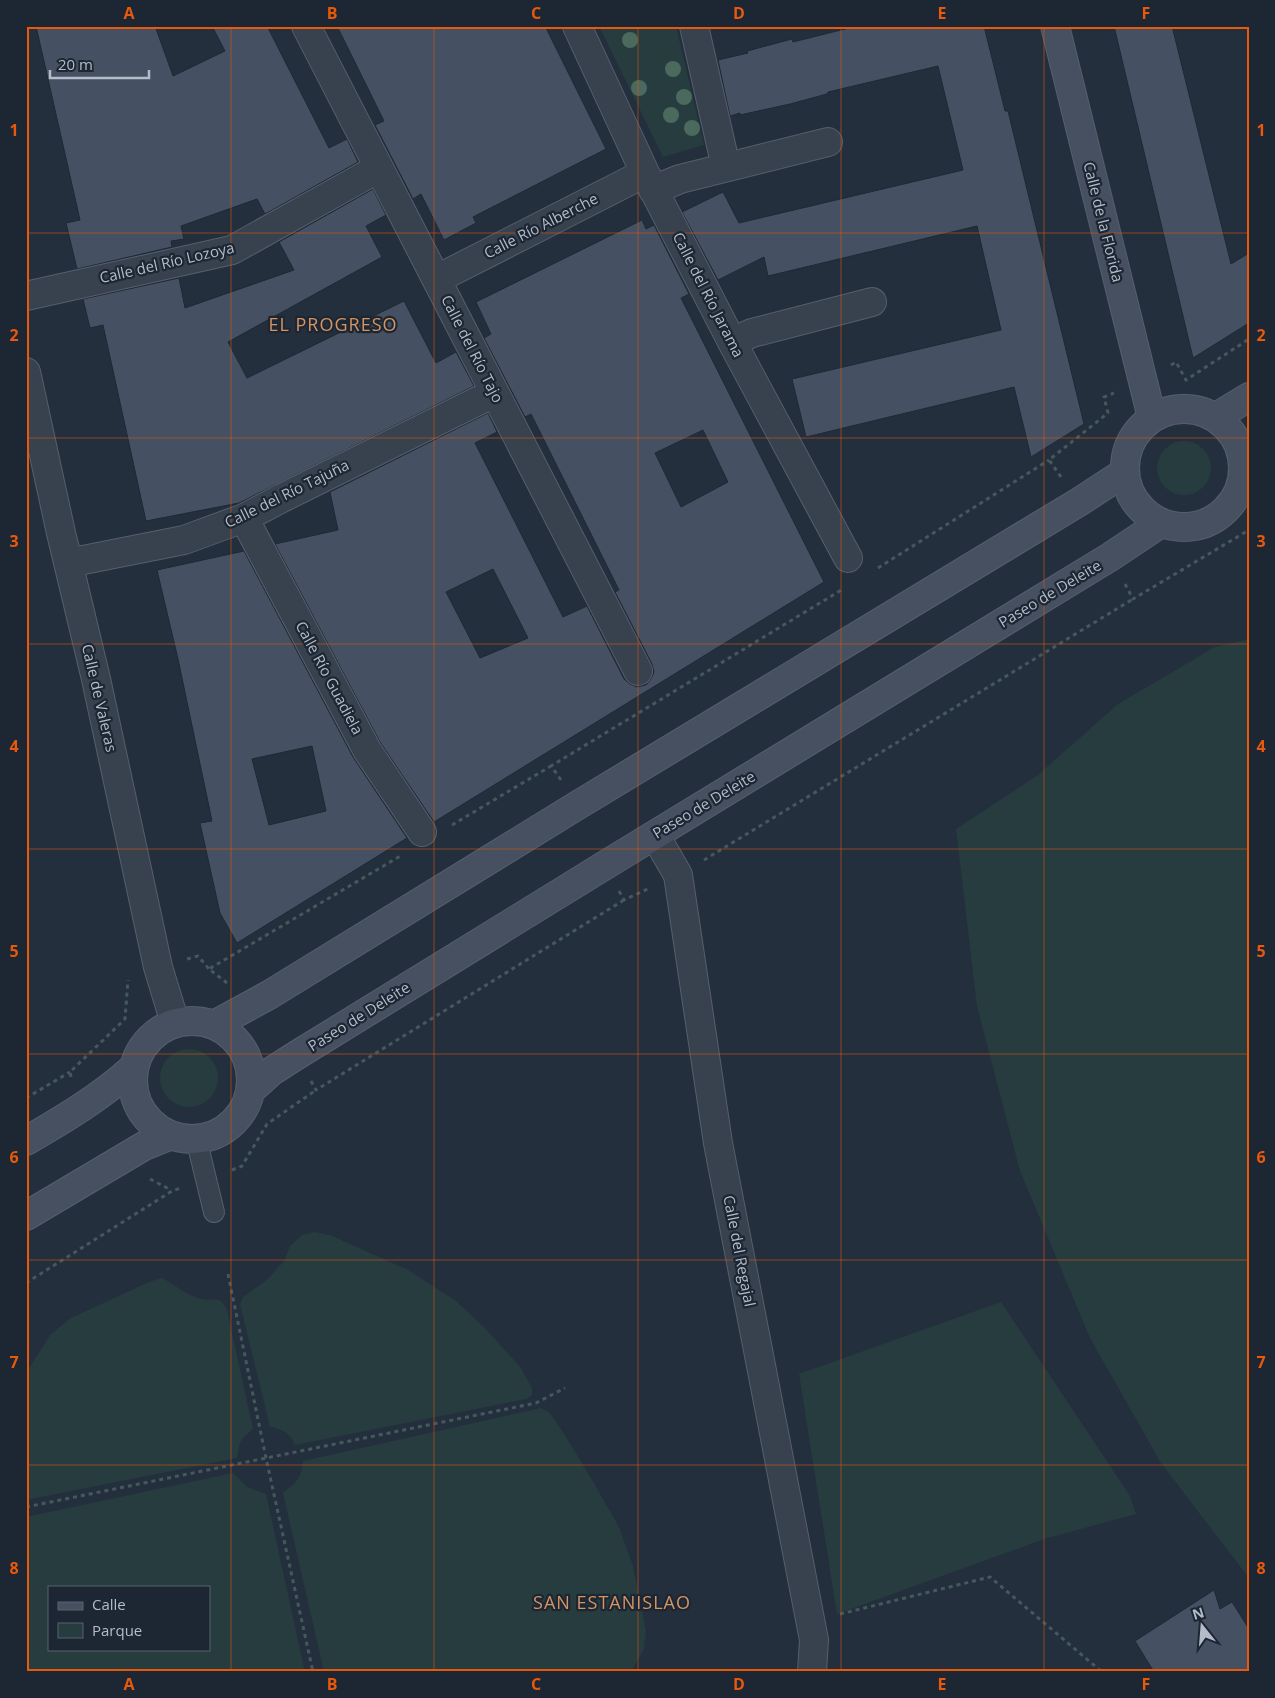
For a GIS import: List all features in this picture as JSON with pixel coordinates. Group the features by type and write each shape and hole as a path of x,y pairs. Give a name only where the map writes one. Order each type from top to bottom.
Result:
{"main road":[{"name":"Calle de la Florida","path":"1054,26 1152,418"},
{"path":"1216,417 1249,397"},
{"path":"1184,408 1201,410 1216,417 1230,429 1240,446 1247,472 1233,502 1219,517 1201,525 1181,527 1161,523 1147,515 1136,503 1128,488 1125,472 1126,456 1139,428 1167,410 1184,408"},
{"path":"214,1025 269,995 1079,502 1125,472"},
{"name":"Paseo de Deleite","path":"250,1091 272,1071 297,1055 1110,557 1161,523"},
{"path":"26,1216 144,1146 183,1137 214,1134 231,1124 243,1109 250,1091 251,1071 244,1052 231,1035 214,1025 195,1020 175,1023 156,1033 141,1048 134,1068 133,1088 140,1108 153,1124 183,1137"},
{"path":"26,1142 82,1108 112,1087 134,1068"}],"street":[{"name":"Calle del Río Tajo","path":"306,26 638,671"},
{"name":"Calle del Río Jarama","path":"577,26 649,181 732,342 848,558"},
{"path":"694,26 726,167"},
{"name":"Calle Río Alberche","path":"436,279 649,181 680,179 828,142"},
{"name":"Calle del Río Lozoya","path":"26,296 232,250 379,168"},
{"path":"732,342 752,333 872,302"},
{"name":"Calle de Valeras","path":"26,372 68,563 96,679 158,967 175,1023"},
{"name":"Calle del Río Tajuña","path":"68,563 184,540 244,518 494,393"},
{"name":"Calle Río Guadiela","path":"244,518 414,842"},
{"name":"Calle del Regajal","path":"655,835 678,875 718,1143 810,1615 814,1640 812,1672"}],"lane":[{"path":"183,1137 205,1180 214,1212"}],"path":[{"path":"874,570 1048,460"},
{"path":"26,1283 172,1191 242,1166 267,1124 316,1090 624,900 678,875 1249,530"},
{"path":"1110,557 1133,599"},
{"path":"448,827 849,585"},
{"path":"551,766 578,806"},
{"path":"209,969 414,842"},
{"path":"606,864 624,900"},
{"path":"26,1098 70,1072 125,1019 128,975 198,956 209,969 228,984"},
{"path":"297,1055 316,1090"},
{"path":"70,1072 82,1108"},
{"path":"228,1274 313,1672"},
{"path":"26,1507 536,1403 565,1388"},
{"path":"810,1615 837,1614 990,1577 1102,1672"}],"green space":[{"path":"599,26 676,26 704,145 663,157"},
{"path":"1184,441 1194,443 1203,449 1209,458 1211,468 1209,478 1203,487 1194,493 1184,495 1174,493 1165,487 1159,478 1157,468 1159,458 1165,449 1174,443"},
{"path":"1249,639 1249,1578 1161,1463 1090,1338 1020,1171 977,1006 956,829 1038,775 1118,704 1215,647"},
{"path":"189,1049 205,1054 213,1062 218,1078 213,1094 205,1102 189,1107 173,1102 165,1094 160,1078 165,1062 173,1054"},
{"path":"315,1232 332,1236 408,1270 456,1301 487,1330 521,1368 532,1388 532,1395 526,1399 295,1445 291,1437 285,1432 270,1427 240,1304 243,1297 267,1280 284,1261 290,1246 302,1235"},
{"path":"162,1278 201,1299 219,1300 227,1310 253,1429 241,1441 237,1458 26,1500 26,1373 50,1335 71,1318 149,1282"},
{"path":"1001,1302 1130,1496 1136,1514 1044,1539 837,1614 799,1374"},
{"path":"541,1408 550,1413 591,1478 619,1527 633,1566 646,1632 644,1649 631,1672 324,1672 283,1493 298,1480 303,1461"},
{"path":"233,1473 247,1487 266,1494 305,1672 26,1672 26,1517"}],"building":[{"path":"36,26 155,26 173,76 225,51 212,26 267,26 329,148 347,139 358,162 265,214 257,199 181,226 184,239 171,241 172,247 77,269 66,223 80,220"},
{"path":"337,26 545,26 606,149 473,217 476,223 444,240 421,194 413,199 375,125 384,121"},
{"path":"857,26 984,26 1005,111 1008,111 1084,424 1031,457 1014,387 806,437 792,379 1001,330 977,226 768,276 764,257 718,280 682,212 723,192 739,223 963,170 938,66 828,92 827,94 790,104 730,116 718,60 792,39 793,42"},
{"path":"1114,26 1172,26 1231,264 1249,253 1249,323 1193,358"},
{"path":"373,189 386,215 366,226 382,257 228,342 247,378 404,301 436,363 456,352 474,386 239,503 146,521 103,325 90,328 83,299 179,278 185,308 294,270 279,242"},
{"path":"642,220 646,229 654,225 689,294 681,298 824,582 434,822 380,742 275,544 338,530 330,492 488,413 497,432 475,443 563,617 587,606 624,679 630,684 637,687 646,685 654,672 652,664 615,592 619,590 531,414 525,417 484,338 491,334 476,302","holes":["703,430 728,482 681,507 655,453","493,569 528,638 480,658 446,592"]},
{"path":"244,551 353,757 407,838 237,943 220,913 200,823 212,821 157,570","holes":["312,746 326,811 269,825 252,759"]},
{"path":"1214,1590 1220,1609 1232,1602 1249,1629 1249,1672 1154,1672 1135,1641"}],"district":[{"name":"EL PROGRESO","path":"333,325"},
{"name":"SAN ESTANISLAO","path":"612,1603"}]}
